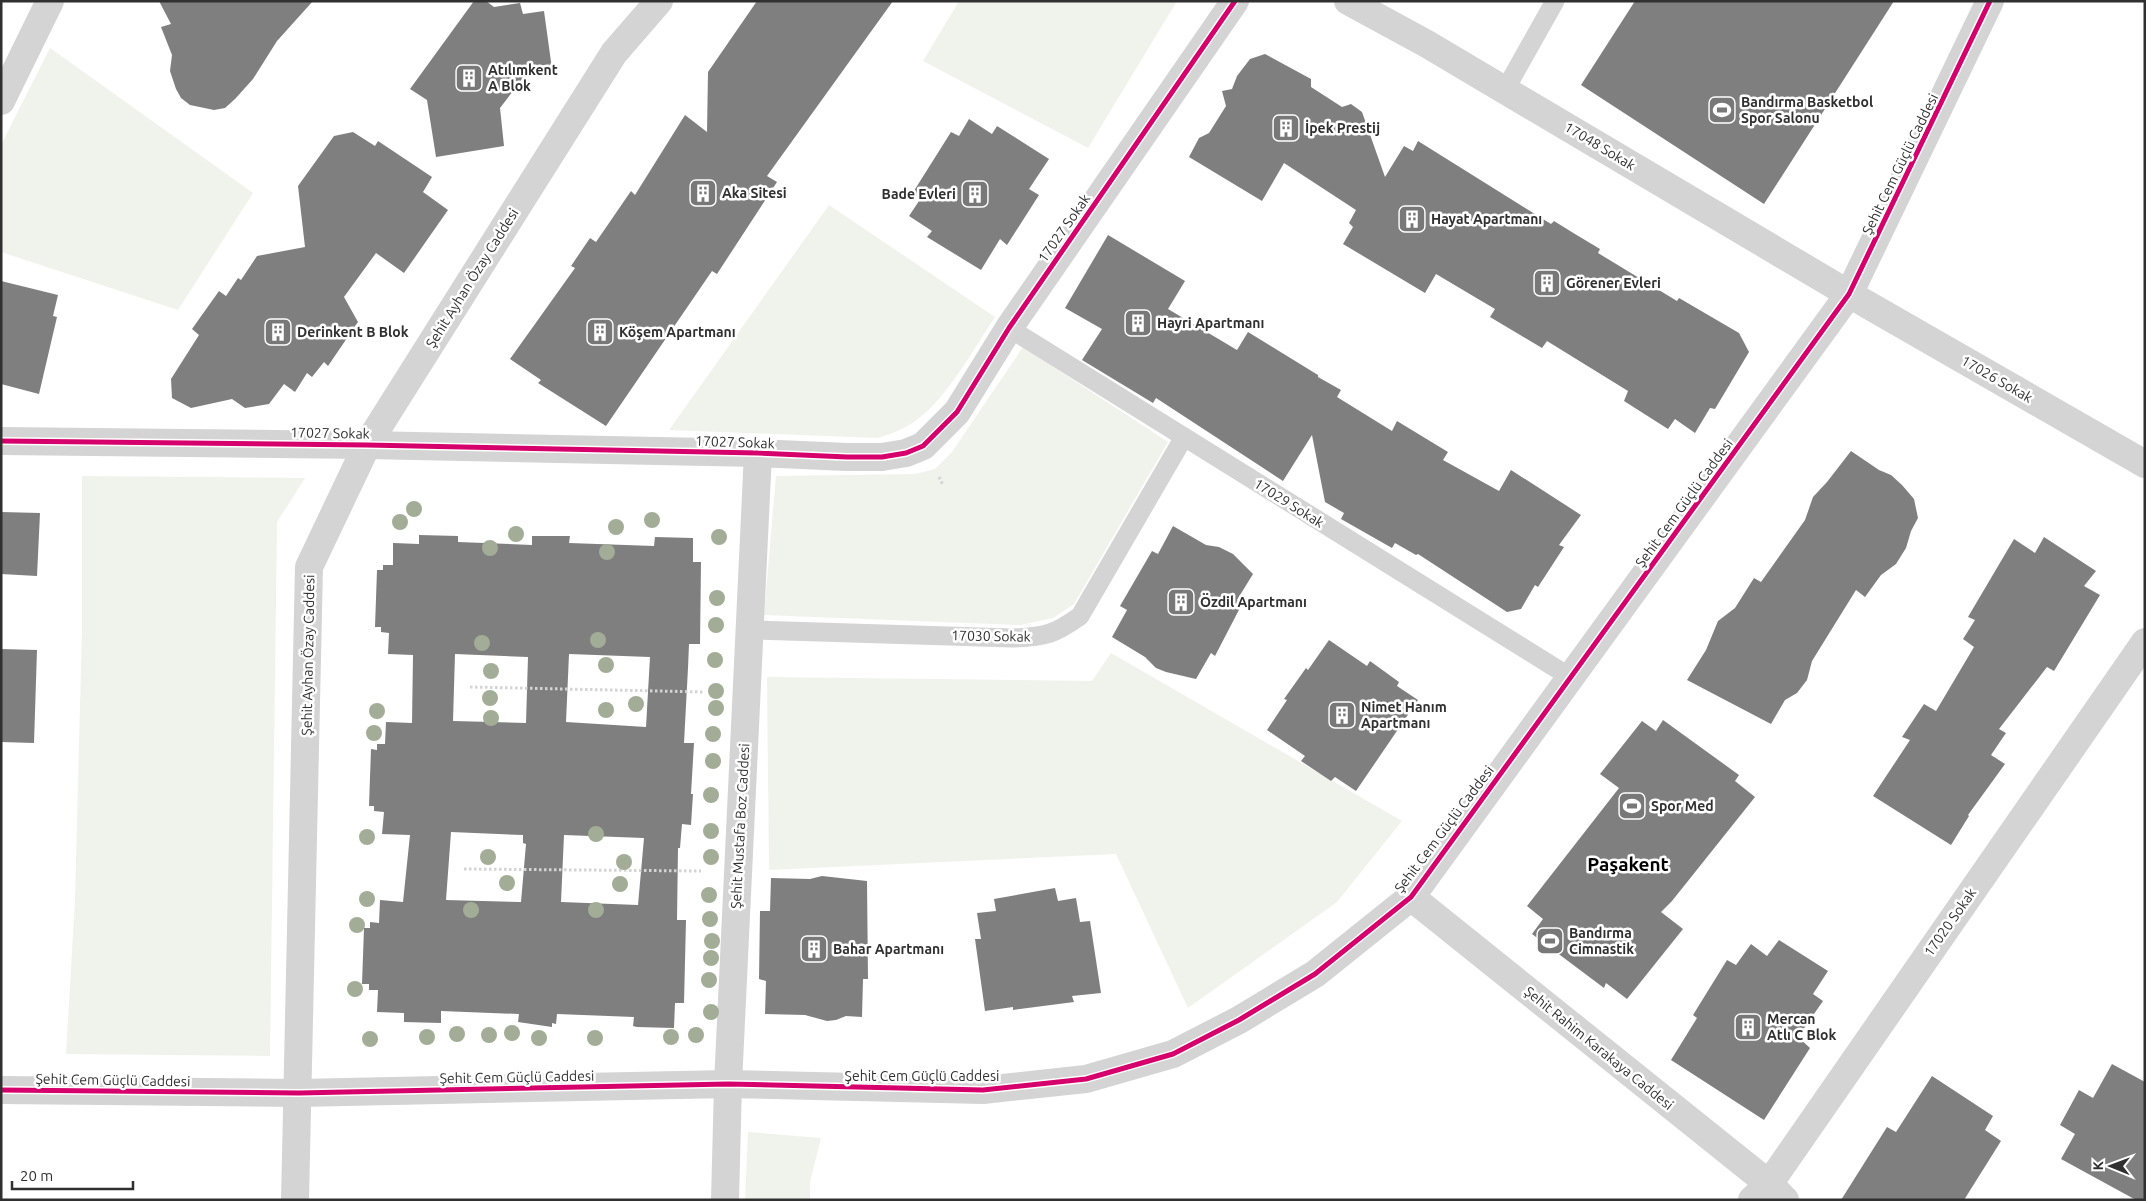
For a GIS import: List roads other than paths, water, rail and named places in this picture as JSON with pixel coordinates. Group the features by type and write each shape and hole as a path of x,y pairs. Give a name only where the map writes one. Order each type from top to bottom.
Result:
{"street":[{"path":"1,101 50,1"},
{"name":"Şehit Ayhan Özay Caddesi","path":"295,1200 299,1093 309,567 367,445 614,53 659,1"},
{"name":"17027 Sokak","path":"1,441 367,445 758,453 847,457 882,457 906,453 923,446 957,412 1009,328 1235,1"},
{"name":"17048 Sokak","path":"1348,1 1505,90 1849,294"},
{"name":"Şehit Cem Güçlü Caddesi","path":"1,1090 299,1093 728,1084 983,1090 1094,1077 1173,1054 1239,1020 1315,974 1411,897 1849,294 1990,1"},
{"name":"17026 Sokak","path":"1849,294 2145,464"},
{"name":"Şehit Mustafa Boz Caddesi","path":"725,1200 728,1084 758,453"},
{"name":"17020 Sokak","path":"1769,1195 2145,642"},
{"name":"Şehit Rahim Karakaya Caddesi","path":"1411,897 1769,1195"}],"lane":[{"path":"1505,90 1555,1"},
{"name":"17029 Sokak","path":"1009,328 1570,678"},
{"name":"17030 Sokak","path":"750,630 1014,638 1038,637 1060,631 1080,616 1184,437"}],"place":[{"name":"Atılımkent A Blok","path":"469,78"},
{"name":"Bandırma Basketbol Spor Salonu","path":"1722,110"},
{"name":"İpek Prestij","path":"1286,128"},
{"name":"Aka Sitesi","path":"703,193"},
{"name":"Bade Evleri","path":"975,194"},
{"name":"Hayat Apartmanı","path":"1412,219"},
{"name":"Görener Evleri","path":"1547,283"},
{"name":"Hayri Apartmanı","path":"1138,323"},
{"name":"Derinkent B Blok","path":"278,332"},
{"name":"Köşem Apartmanı","path":"600,332"},
{"name":"Özdil Apartmanı","path":"1181,602"},
{"name":"Nimet Hanım Apartmanı","path":"1342,715"},
{"name":"Spor Med","path":"1632,806"},
{"name":"Bandırma Cimnastik","path":"1550,941"},
{"name":"Bahar Apartmanı","path":"814,949"},
{"name":"Mercan Atlı C Blok","path":"1748,1027"}],"district":[{"name":"Paşakent","path":"1628,864"}]}
